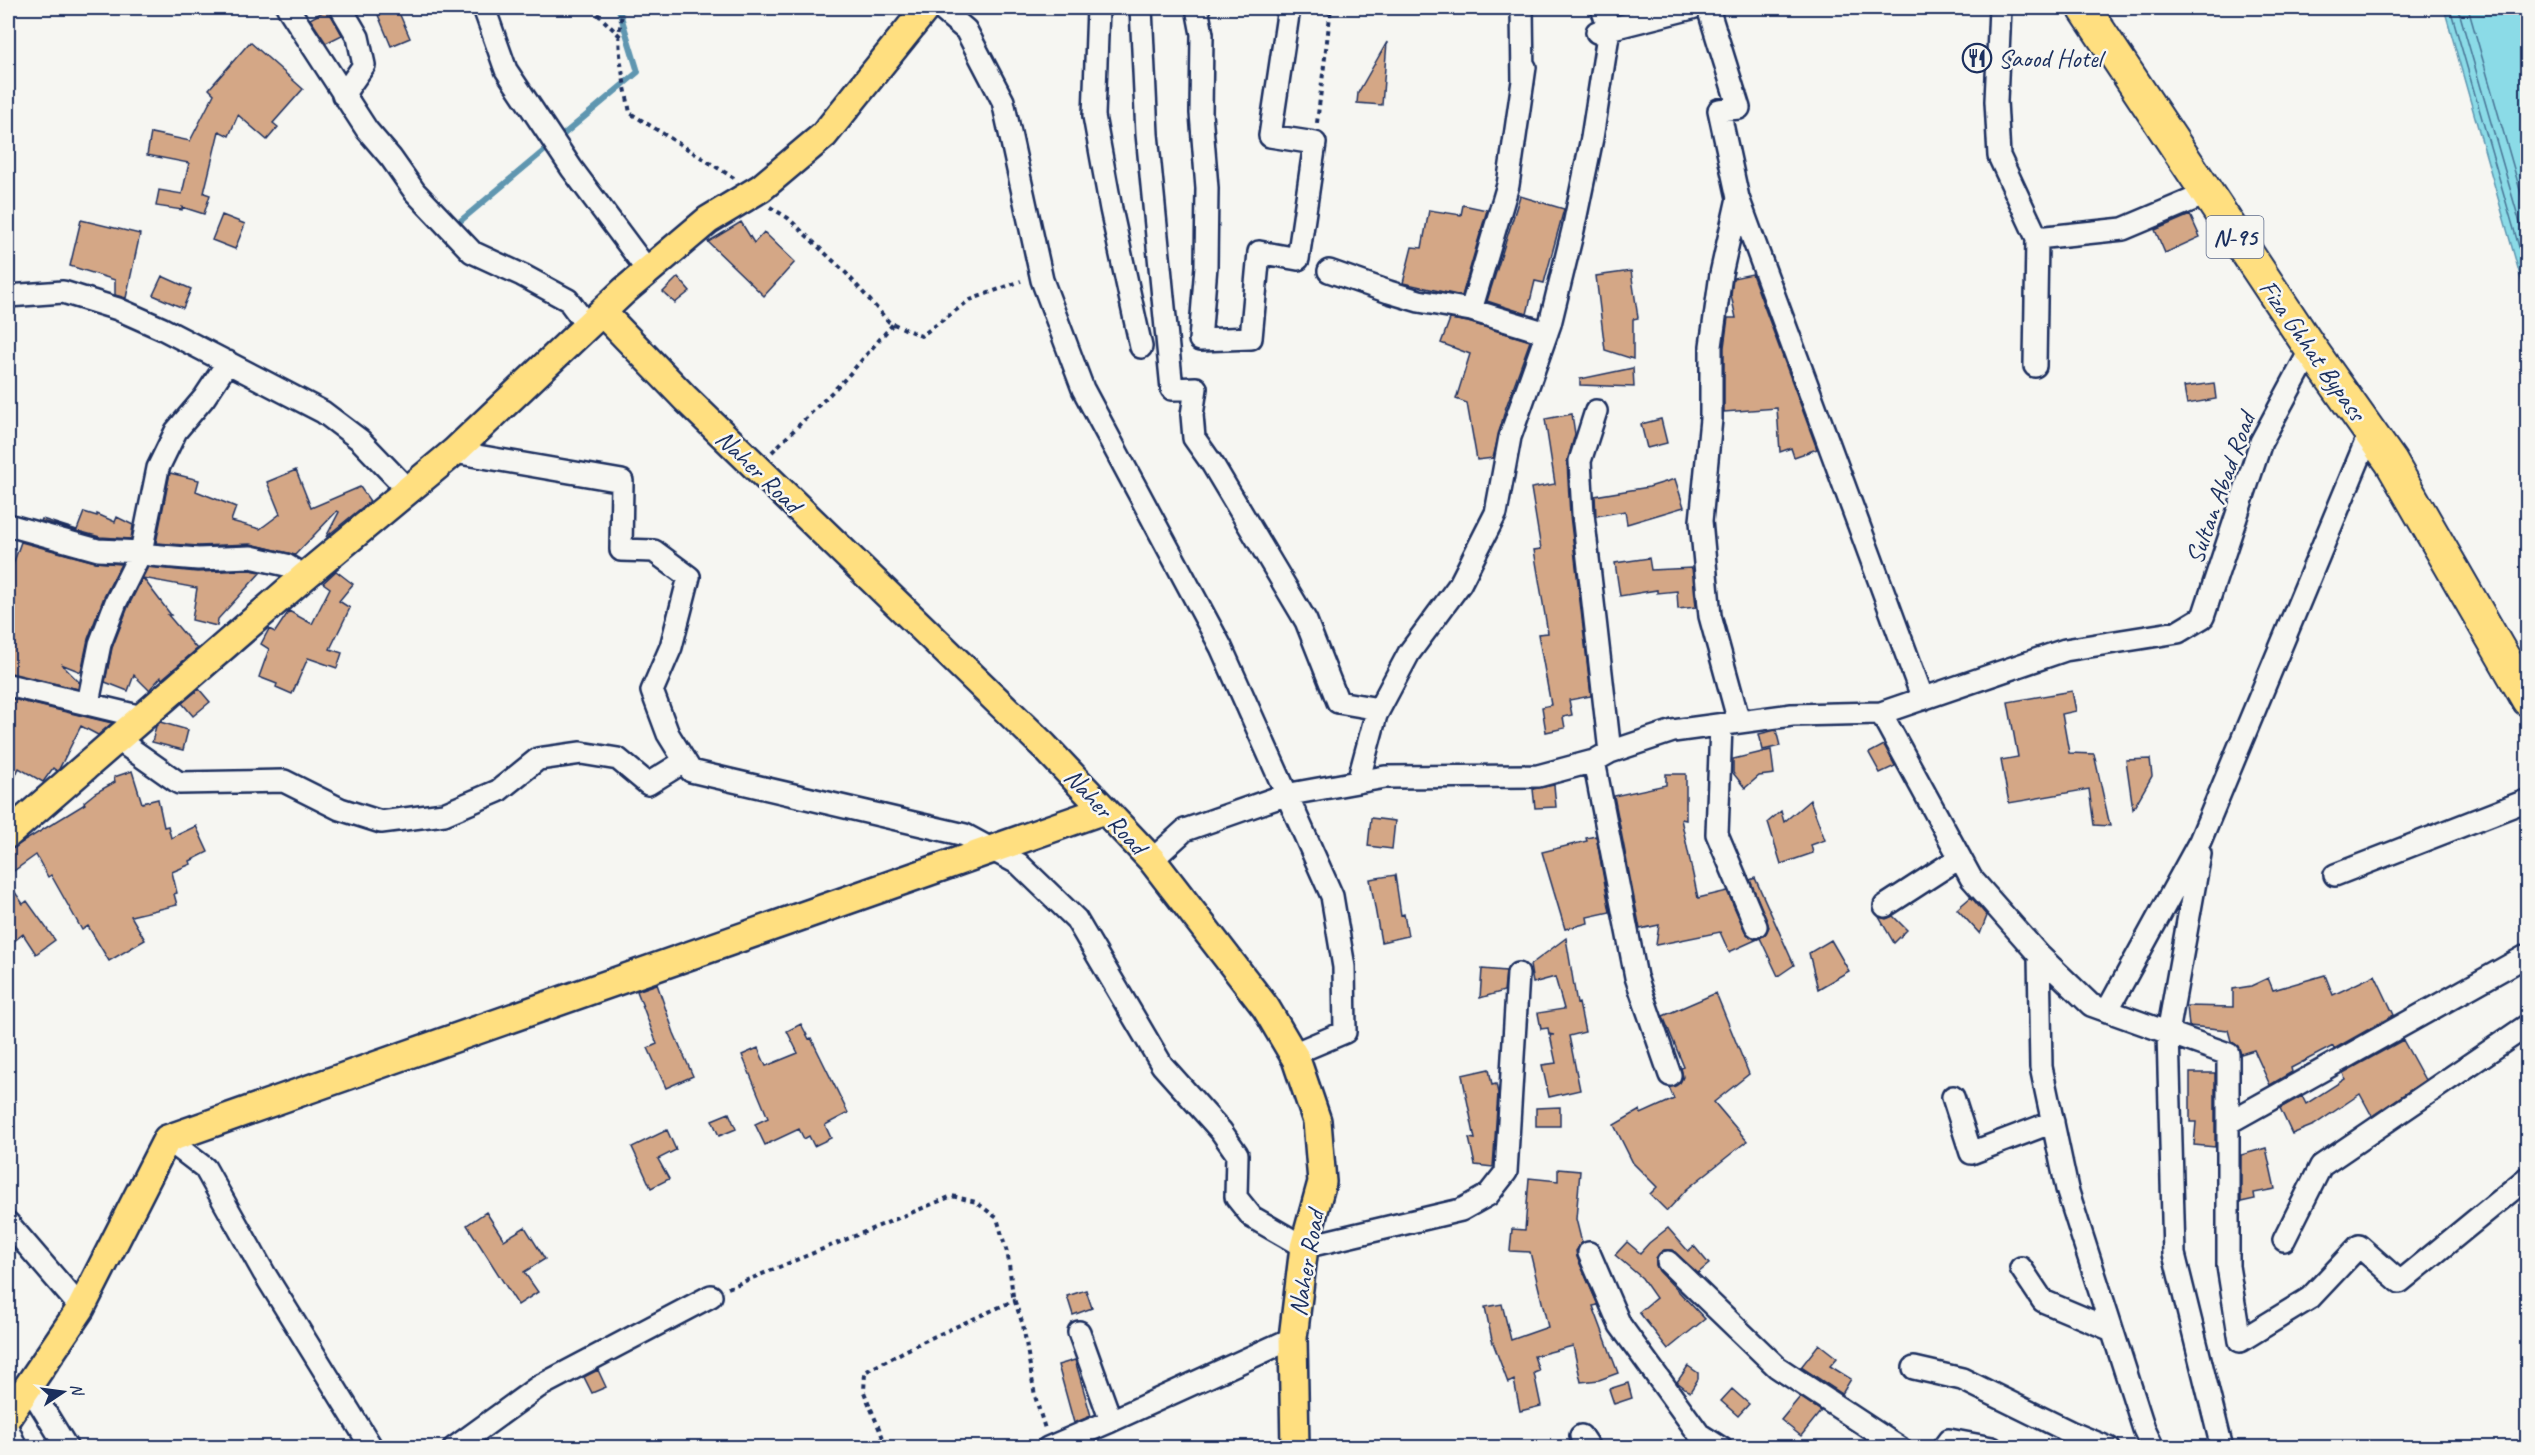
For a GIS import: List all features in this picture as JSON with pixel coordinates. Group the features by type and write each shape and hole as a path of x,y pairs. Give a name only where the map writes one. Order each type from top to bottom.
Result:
{"highway":[{"name":"Fiza Ghhat Bypass","path":"2084,8 2206,194 2391,462 2528,700"}],"main road":[{"path":"8,834 305,576 454,452 648,271 708,220 751,194 824,135 926,8"},
{"name":"Naher Road","path":"595,320 686,399 1027,729 1152,860 1266,1008 1293,1054 1317,1121 1322,1182 1304,1247 1293,1338 1296,1448"},
{"path":"8,1416 81,1308 167,1138 1104,810"}],"street":[{"path":"288,8 367,130 391,158 415,192 472,252 568,300 595,320"},
{"path":"340,8 357,37 364,65 343,95"},
{"path":"484,8 506,70 572,170 648,271"},
{"path":"940,8 966,30 1003,101 1040,274 1083,389 1221,647 1332,896 1344,978 1345,1032 1293,1054"},
{"path":"1098,8 1094,116 1111,209 1141,347"},
{"path":"1141,8 1147,134 1172,389 1196,388 1192,415 1194,438 1213,465 1306,621 1338,702 1379,709"},
{"path":"1197,8 1202,34 1201,113 1207,188 1206,266 1200,340 1251,338 1259,252 1298,259 1315,143 1270,136 1289,8"},
{"path":"1471,310 1508,184 1524,75 1522,8"},
{"path":"1358,782 1379,709 1409,653 1460,584 1496,513 1510,436 1547,333 1573,230 1592,138 1602,8"},
{"path":"1601,31 1667,11 1692,8"},
{"path":"1152,860 1185,830 1286,795 1385,777 1538,776 1673,731 1792,715 1881,713 1923,699 1738,198 1719,110 1738,108 1708,8"},
{"path":"2000,8 1995,101 1999,156 2037,238 2035,366"},
{"path":"2037,238 2123,229 2206,194"},
{"path":"1738,198 1721,274 1711,346 1711,419 1701,521 1710,616 1730,724 1716,834 1756,926"},
{"path":"1329,271 1409,298 1471,310 1547,333"},
{"path":"8,296 63,292 118,309 228,362 323,412 360,440 408,490"},
{"name":"Sultan Abad Road","path":"1923,699 2065,650 2109,645 2178,632 2203,617 2260,442 2311,349"},
{"path":"88,703 100,644 116,602 141,552 158,468 176,431 204,398 228,362"},
{"path":"1596,411 1580,461 1602,756 1636,977 1670,1075"},
{"path":"2107,1011 2204,831 2370,432"},
{"path":"454,452 622,481 621,550 654,551 689,577 671,647 652,691 669,734 691,771 965,835 1019,864 1076,919 1162,1065 1221,1131 1236,1154 1236,1197 1252,1217 1304,1247 1461,1210 1488,1196 1506,1172 1518,974"},
{"path":"8,525 98,550 141,552 150,555 198,559 251,557 286,565 305,576"},
{"path":"8,685 142,717"},
{"path":"1881,713 1971,878 2039,955 2091,1005 2228,1054 2228,1266 2240,1341 2310,1298 2359,1246 2400,1282 2528,1177"},
{"path":"117,739 179,783 284,781 340,809 381,822 444,814 498,791 538,759 581,753 618,759 648,784 685,761"},
{"path":"2335,875 2528,800"},
{"path":"2204,831 2168,1033 2174,1254 2222,1448"},
{"path":"1885,906 1959,858"},
{"path":"2039,955 2041,1067 2067,1189 2152,1448"},
{"path":"2228,1123 2528,955"},
{"path":"2284,1240 2321,1166 2528,1025"},
{"path":"1953,1097 1971,1153 2053,1122"},
{"path":"167,1138 205,1168 264,1273 372,1448"},
{"path":"8,1223 81,1308"},
{"path":"1589,1253 1620,1325 1699,1434 1721,1448"},
{"path":"1668,1262 1777,1367 1900,1448"},
{"path":"2021,1268 2043,1301 2112,1330"},
{"path":"454,1448 538,1387 711,1296"},
{"path":"1079,1332 1111,1421"},
{"path":"1049,1447 1293,1338"},
{"path":"1914,1368 1962,1379 2070,1432 2109,1448"},
{"path":"29,1386 67,1448"},
{"path":"8,1429 16,1448"},
{"path":"1943,1448 1949,1440 1992,1448"}],"path":[{"path":"591,8 620,36"},
{"path":"624,8 619,22 622,70 630,113 730,175 751,194 788,218 846,273 889,322 921,336 970,300 1040,274"},
{"path":"1315,143 1331,8"},
{"path":"757,468 847,377 893,324"},
{"path":"711,1296 952,1196 976,1202 997,1218 1008,1256 1015,1300 1023,1325 1035,1396 1049,1447"},
{"path":"883,1438 864,1392 865,1372 1015,1300"}],"water":[{"path":"2444,8 2527,8 2527,300"}],"building":[{"path":"397,8 410,38 391,46 378,15"},
{"path":"328,9 342,35 326,43 310,19"},
{"path":"250,42 303,89 273,123 278,127 267,140 238,115 229,136 219,131 204,193 210,195 204,214 182,207 182,210 156,206 159,190 182,194 189,163 147,155 151,133 190,141 214,94 209,89"},
{"path":"1387,42 1382,105 1357,103 1358,93"},
{"path":"1520,196 1564,209 1544,283 1535,281 1527,314 1487,301"},
{"path":"1463,205 1487,210 1462,296 1403,283 1412,247 1422,248 1429,210 1461,215"},
{"path":"222,215 245,224 235,249 212,240"},
{"path":"2190,215 2200,237 2165,253 2155,230"},
{"path":"81,220 140,234 126,298 115,295 115,280 70,266"},
{"path":"741,222 754,243 764,232 795,262 764,296 708,242"},
{"path":"1631,271 1638,318 1633,319 1633,359 1605,350 1596,276"},
{"path":"1752,274 1817,449 1794,457 1791,448 1780,452 1777,408 1724,412 1724,347 1728,318 1736,318 1731,295 1733,278"},
{"path":"162,276 191,289 183,308 153,295"},
{"path":"678,277 690,291 675,303 663,292"},
{"path":"1450,319 1468,322 1530,341 1505,410 1493,458 1477,460 1467,403 1456,399 1470,354 1441,343"},
{"path":"1633,368 1634,387 1580,385 1580,379"},
{"path":"2214,383 2216,399 2187,404 2184,387"},
{"path":"1572,414 1575,434 1567,462 1570,515 1591,696 1569,700 1572,715 1563,717 1565,728 1546,732 1542,707 1551,705 1538,634 1548,633 1534,550 1541,549 1531,488 1555,484 1545,419"},
{"path":"1661,419 1667,443 1647,448 1641,424"},
{"path":"296,470 311,508 360,487 370,501 326,537 339,512 337,511 295,555 251,544 198,546 156,543 170,473 199,480 196,491 236,507 231,521 260,529 280,514 267,482"},
{"path":"1675,479 1684,507 1627,524 1625,511 1596,516 1595,496 1649,487"},
{"path":"84,512 97,516 97,514 115,522 117,517 133,525 131,539 100,537 41,521 42,519 77,530"},
{"path":"21,542 95,562 121,564 104,597 88,639 81,672 61,664 79,682 78,689 8,673 8,578"},
{"path":"1649,558 1651,570 1692,568 1696,607 1678,609 1677,591 1657,593 1657,590 1620,596 1615,563"},
{"path":"148,567 197,572 250,570 261,572 218,619 217,626 192,620 197,588 143,578 171,615 168,615 197,649 162,679 161,677 149,690 134,675 128,691 105,682 112,648 128,607"},
{"path":"336,571 353,584 339,601 350,608 330,649 342,653 337,668 308,658 292,694 276,687 277,684 259,677 269,649 261,644 269,629 275,632 289,611 312,624 330,588 323,583"},
{"path":"199,689 210,702 193,716 182,703"},
{"path":"2072,691 2076,711 2062,714 2069,753 2094,754 2110,826 2094,825 2089,789 2009,803 2001,760 2018,757 2008,702"},
{"path":"8,698 112,723 98,735 81,726 57,771 53,768 43,782 19,768 8,793"},
{"path":"160,722 188,730 183,750 152,742 156,726"},
{"path":"1776,730 1780,746 1763,750 1759,734"},
{"path":"1884,745 1895,766 1880,773 1869,753"},
{"path":"1771,750 1774,774 1759,776 1745,788 1733,773 1733,759"},
{"path":"2150,759 2152,776 2133,809 2126,760"},
{"path":"132,771 142,803 158,799 164,827 168,826 171,838 196,826 208,852 190,861 191,864 172,872 177,905 131,916 145,940 109,961 88,926 82,930 51,875 48,877 36,855 8,875 8,851 85,804 84,802 95,793 115,782 114,777"},
{"path":"1666,774 1686,774 1686,820 1681,819 1698,898 1727,891 1745,931 1754,939 1760,938 1729,952 1720,932 1656,945 1659,925 1640,929 1614,796 1666,785"},
{"path":"1554,785 1556,807 1535,808 1533,789"},
{"path":"1810,800 1825,840 1811,845 1813,853 1781,864 1768,822 1781,811 1784,822"},
{"path":"1371,818 1395,821 1392,849 1368,846"},
{"path":"1596,836 1610,912 1587,917 1588,923 1565,929 1542,852 1587,841 1586,838"},
{"path":"1395,875 1401,915 1404,914 1408,936 1381,942 1370,879"},
{"path":"1755,878 1794,965 1778,976 1760,938 1769,927 1750,880"},
{"path":"8,882 23,904 27,901 55,940 36,954 23,934 8,946"},
{"path":"1971,897 1987,916 1980,934 1957,909"},
{"path":"1893,916 1907,930 1894,943 1879,917 1886,919"},
{"path":"1566,938 1577,1004 1579,1003 1585,1032 1569,1036 1580,1090 1549,1097 1542,1065 1556,1063 1550,1035 1554,1035 1549,1034 1548,1028 1541,1029 1538,1013 1564,1009 1555,977 1533,983 1530,965"},
{"path":"1831,940 1849,971 1818,989 1809,953"},
{"path":"1482,969 1506,971 1504,991 1480,998"},
{"path":"2325,975 2333,995 2375,975 2394,1015 2334,1049 2333,1046 2291,1068 2292,1072 2270,1085 2254,1050 2241,1054 2238,1046 2231,1041 2228,1030 2189,1026 2187,1006 2233,1007 2233,989 2251,986 2268,978 2273,990"},
{"path":"657,984 674,1033 693,1076 666,1088 648,1048 657,1044 637,991"},
{"path":"1716,993 1749,1074 1714,1102 1747,1141 1687,1189 1667,1211 1650,1194 1657,1187 1633,1163 1614,1125 1640,1110 1641,1114 1674,1099 1669,1087 1680,1083 1683,1077 1681,1068 1684,1067 1663,1016"},
{"path":"801,1024 809,1039 811,1038 848,1113 825,1125 831,1138 814,1146 809,1136 804,1139 799,1129 765,1145 755,1124 768,1118 742,1055 758,1048 766,1066 798,1053 787,1031"},
{"path":"2403,1040 2425,1080 2372,1116 2360,1094 2314,1125 2292,1134 2280,1108 2302,1096 2306,1104 2345,1079 2343,1073"},
{"path":"1489,1069 1492,1085 1496,1084 1498,1093 1493,1167 1475,1165 1469,1138 1475,1139 1462,1075"},
{"path":"2190,1073 2215,1073 2215,1147 2194,1145 2196,1122 2190,1122"},
{"path":"1560,1107 1560,1126 1536,1126 1536,1108"},
{"path":"729,1113 736,1129 719,1136 712,1120"},
{"path":"667,1130 676,1150 658,1159 669,1179 651,1188 632,1147"},
{"path":"2266,1148 2275,1189 2254,1193 2255,1199 2241,1202 2241,1155"},
{"path":"1558,1169 1580,1171 1576,1219 1582,1243 1576,1251 1577,1257 1598,1305 1593,1306 1618,1373 1599,1380 1581,1382 1573,1346 1534,1356 1539,1371 1534,1373 1541,1406 1520,1411 1514,1380 1508,1383 1492,1340 1485,1307 1502,1304 1511,1340 1548,1327 1530,1252 1510,1251 1512,1229 1525,1230 1529,1178 1558,1181"},
{"path":"486,1212 504,1240 525,1227 545,1259 524,1272 538,1292 518,1305 467,1225"},
{"path":"1668,1228 1688,1251 1694,1246 1709,1264 1698,1273 1672,1250 1664,1250 1656,1258 1659,1271 1705,1319 1668,1349 1639,1312 1656,1298 1642,1278 1615,1255 1627,1242 1640,1253"},
{"path":"1086,1290 1092,1308 1073,1315 1067,1296"},
{"path":"1819,1344 1837,1358 1830,1366 1851,1379 1842,1394 1801,1367"},
{"path":"1075,1360 1091,1416 1074,1423 1058,1365"},
{"path":"1688,1366 1698,1373 1698,1379 1690,1392 1677,1382"},
{"path":"598,1370 606,1387 592,1393 584,1377"},
{"path":"1628,1383 1632,1398 1614,1404 1609,1389"},
{"path":"1732,1389 1749,1404 1738,1416 1721,1401"},
{"path":"1800,1397 1821,1411 1801,1436 1781,1420"}],"waterway":[{"path":"458,223 638,72 619,10 621,8"}],"place":[{"name":"Saood Hotel","path":"1977,58"}]}
